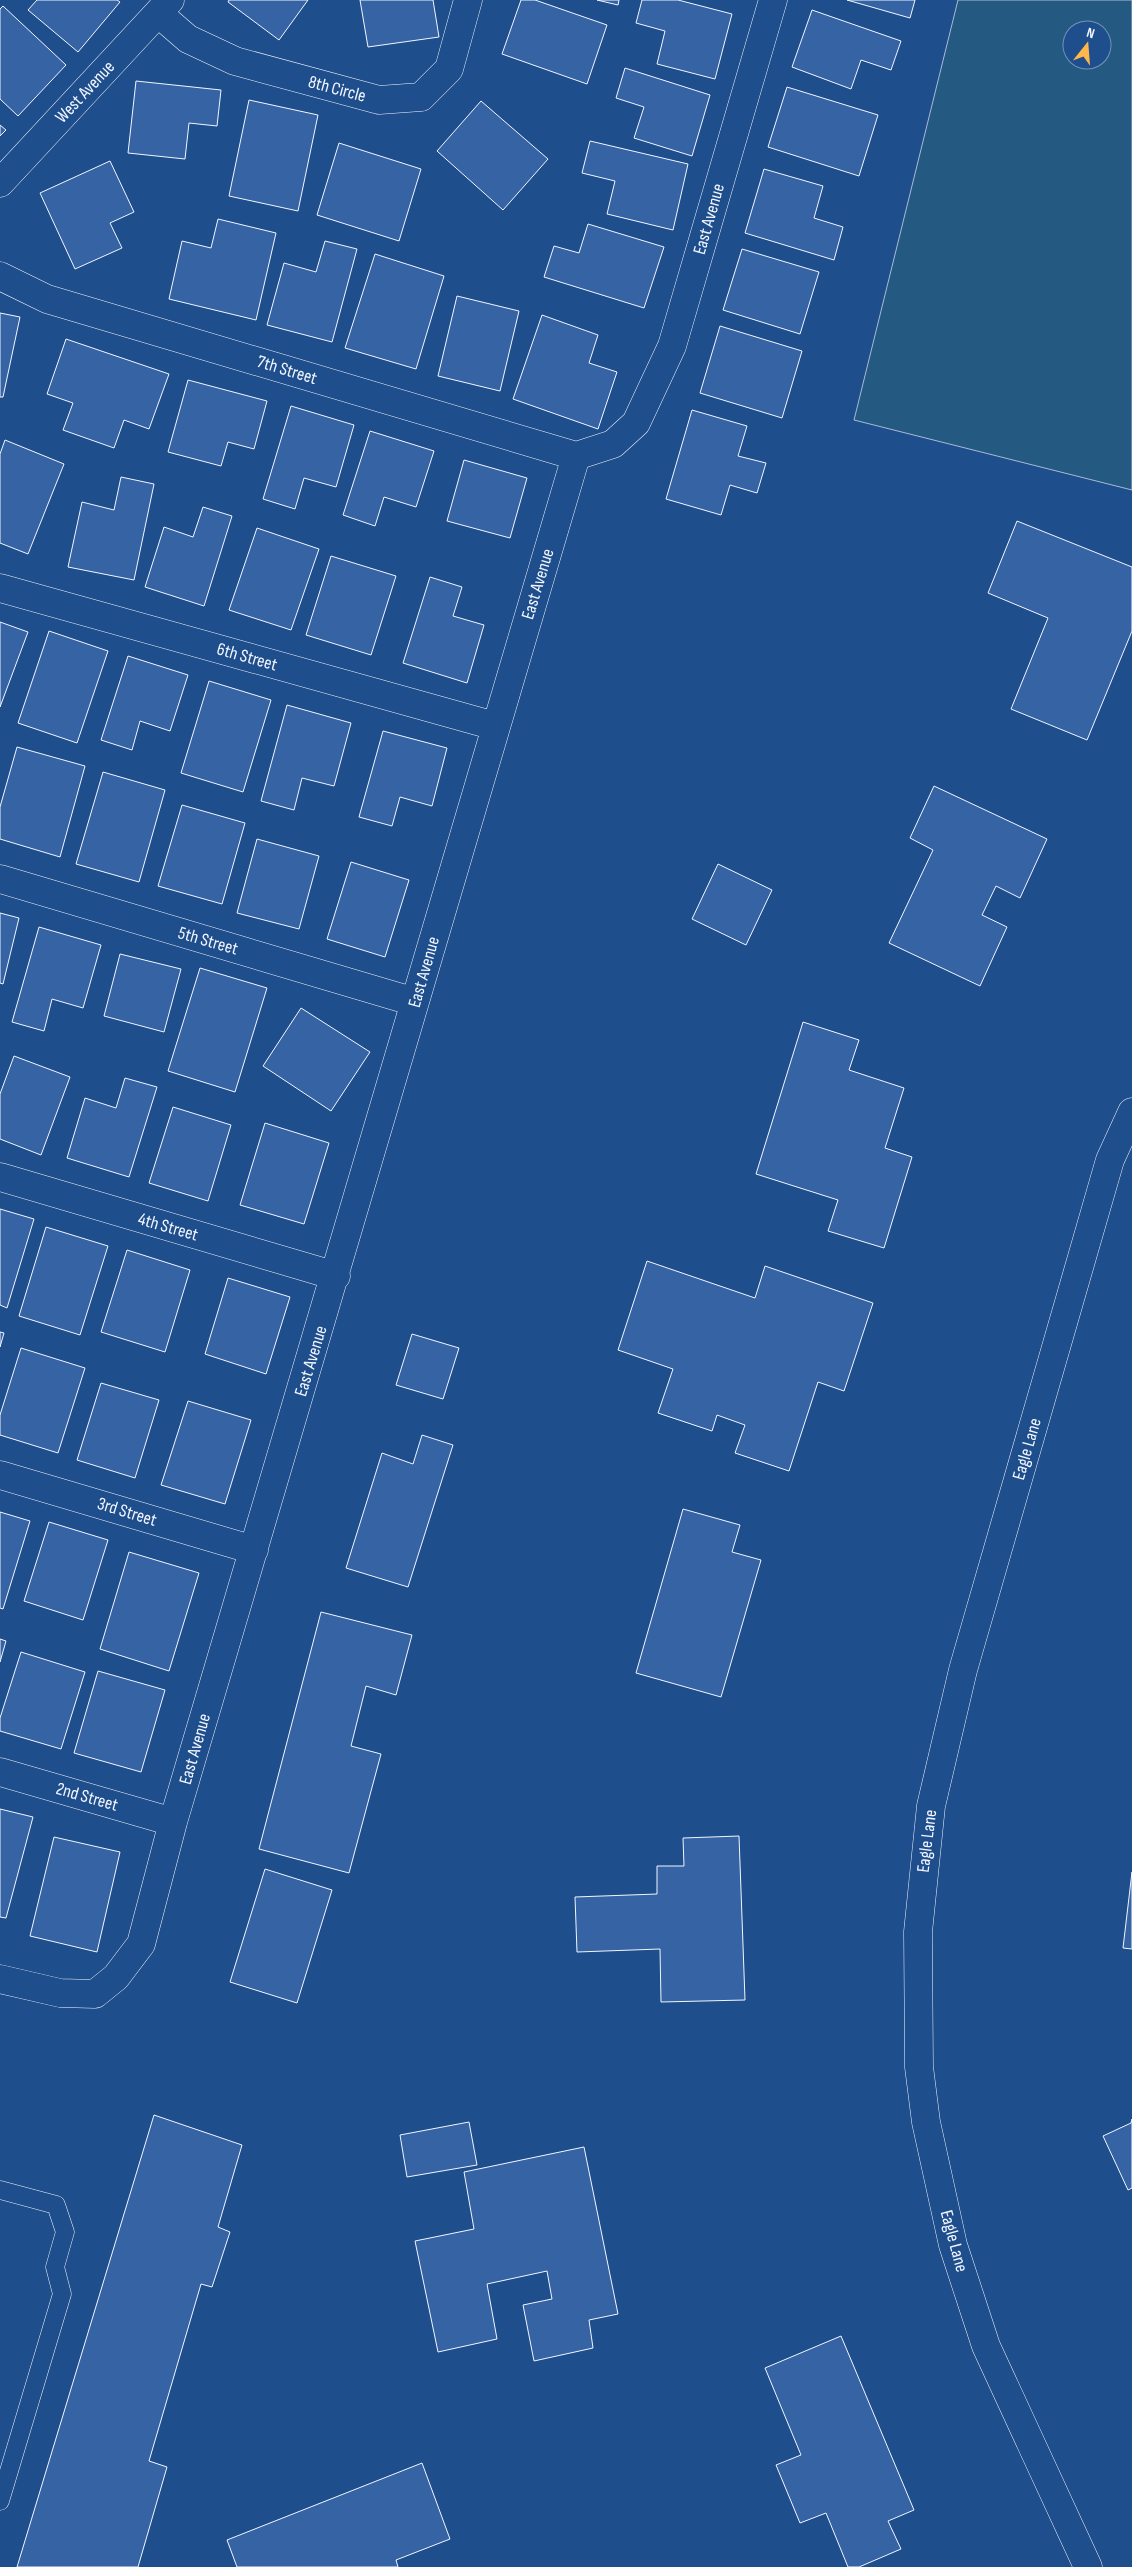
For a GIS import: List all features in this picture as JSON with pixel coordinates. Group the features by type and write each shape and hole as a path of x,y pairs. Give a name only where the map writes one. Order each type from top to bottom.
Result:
{"street":[{"name":"8th Circle","path":"164,6 188,39 235,61 379,100 421,97 449,68 468,0"},
{"name":"East Avenue","path":"0,1979 60,1994 95,1994 116,1977 141,1944 174,1822 576,456 613,444 636,423 672,346 774,0"},
{"name":"West Avenue","path":"0,183 164,6"},
{"name":"7th Street","path":"0,276 47,299 576,456"},
{"name":"6th Street","path":"0,588 495,726"},
{"name":"5th Street","path":"0,879 415,1002"},
{"name":"Eagle Lane","path":"1088,2567 986,2346 953,2245 926,2122 919,2068 918,1932 931,1806 963,1670 1110,1160 1132,1112"},
{"name":"4th Street","path":"0,1177 336,1276"},
{"name":"3rd Street","path":"0,1475 254,1550"},
{"name":"2nd Street","path":"0,1772 174,1822"}],"lane":[{"path":"0,2190 56,2205 66,2232 55,2267 62,2294 0,2501"}],"shaded area":[{"path":"958,0 1132,0 1132,490 854,420"}],"building":[{"path":"37,0 117,0 120,2 78,52 28,10"},
{"path":"229,0 308,0 279,40 228,2"},
{"path":"360,0 433,0 439,37 368,47"},
{"path":"521,0 535,0 607,25 587,84 502,54"},
{"path":"597,0 619,0 618,5"},
{"path":"642,0 678,0 732,14 715,79 657,64 665,31 636,23"},
{"path":"847,0 915,0 910,18"},
{"path":"3,6 66,65 18,116 0,99 0,9"},
{"path":"812,10 901,41 891,70 861,60 851,89 792,67"},
{"path":"625,68 710,95 692,156 634,138 644,107 616,98"},
{"path":"136,81 221,90 217,126 189,123 185,159 128,153"},
{"path":"787,87 878,115 859,176 768,147"},
{"path":"249,100 318,115 298,211 229,196"},
{"path":"481,101 548,159 503,210 437,151"},
{"path":"0,125 6,130 0,136"},
{"path":"590,141 688,164 673,230 607,214 615,181 582,173"},
{"path":"339,143 421,169 399,241 317,215"},
{"path":"110,161 134,212 110,223 122,248 75,269 40,193"},
{"path":"764,169 823,186 814,218 843,227 834,260 745,233"},
{"path":"218,219 276,233 256,320 169,299 182,241 211,248"},
{"path":"588,224 664,247 644,308 544,277 554,246 579,253"},
{"path":"325,241 357,249 332,342 267,325 284,263 316,272"},
{"path":"742,249 819,272 800,334 723,310"},
{"path":"375,254 444,276 416,369 345,348"},
{"path":"457,296 519,311 500,391 438,376"},
{"path":"0,313 20,317 3,397 0,397"},
{"path":"542,315 598,335 589,363 617,372 598,429 513,399"},
{"path":"720,326 802,351 782,418 700,393"},
{"path":"66,339 169,374 149,429 124,420 114,448 63,430 73,403 47,394"},
{"path":"188,380 267,401 254,449 228,442 221,466 168,452"},
{"path":"291,406 354,425 336,487 304,478 295,509 263,499"},
{"path":"692,410 747,426 738,456 766,463 757,493 730,485 721,515 666,499"},
{"path":"370,431 434,451 416,507 384,497 375,526 343,515"},
{"path":"5,440 64,464 28,554 0,543 0,454"},
{"path":"464,460 527,478 510,538 447,521"},
{"path":"121,477 154,484 134,580 68,567 82,502 114,510"},
{"path":"203,507 232,516 204,606 145,587 164,527 193,537"},
{"path":"1017,521 1132,567 1132,631 1087,740 1011,709 1048,618 988,593"},
{"path":"257,528 319,549 291,630 229,610"},
{"path":"331,556 396,576 371,655 306,635"},
{"path":"430,577 462,587 453,616 484,625 467,683 403,663"},
{"path":"0,622 28,632 0,707"},
{"path":"49,631 108,651 77,743 18,723"},
{"path":"128,656 188,675 170,731 140,721 132,750 101,740"},
{"path":"209,681 271,700 243,792 181,773"},
{"path":"287,705 351,723 334,786 302,778 294,810 261,801"},
{"path":"383,731 447,748 432,806 400,797 392,826 359,817"},
{"path":"17,747 85,766 60,857 0,839 0,807"},
{"path":"103,772 165,790 139,882 76,864"},
{"path":"934,786 1047,839 1020,898 996,886 982,915 1007,927 980,986 889,943 933,850 910,838"},
{"path":"182,805 245,823 222,904 158,886"},
{"path":"257,839 319,856 299,929 237,913"},
{"path":"351,862 409,880 385,957 327,939"},
{"path":"718,864 772,890 746,945 692,919"},
{"path":"0,913 19,918 3,984 0,983"},
{"path":"39,927 101,945 83,1008 52,999 44,1031 12,1022"},
{"path":"120,954 181,969 164,1032 104,1016"},
{"path":"200,968 267,988 235,1092 168,1071"},
{"path":"301,1008 370,1052 331,1111 263,1066"},
{"path":"803,1022 859,1040 849,1070 904,1088 885,1148 912,1157 884,1248 828,1231 838,1200 756,1174"},
{"path":"14,1056 70,1077 41,1155 0,1139 0,1094"},
{"path":"125,1078 157,1087 129,1177 67,1158 85,1098 116,1108"},
{"path":"173,1107 231,1125 208,1201 149,1183"},
{"path":"265,1123 329,1143 304,1224 240,1205"},
{"path":"0,1209 34,1219 7,1308 0,1305"},
{"path":"46,1227 108,1246 80,1335 19,1316"},
{"path":"127,1250 190,1270 165,1352 101,1332"},
{"path":"647,1261 755,1298 765,1266 873,1303 844,1391 818,1382 789,1471 735,1453 745,1425 717,1415 712,1431 658,1413 673,1369 618,1350"},
{"path":"228,1278 290,1297 266,1374 205,1354"},
{"path":"0,1332 4,1333 0,1347"},
{"path":"412,1334 459,1348 443,1399 396,1385"},
{"path":"21,1348 85,1368 58,1453 0,1435 0,1415"},
{"path":"101,1383 159,1400 135,1478 77,1460"},
{"path":"188,1401 251,1420 225,1504 161,1485"},
{"path":"422,1435 453,1445 408,1587 346,1568 382,1453 413,1464"},
{"path":"683,1509 740,1525 732,1552 761,1560 721,1697 636,1673"},
{"path":"0,1512 30,1521 3,1609 0,1608"},
{"path":"49,1522 108,1540 83,1620 24,1601"},
{"path":"129,1552 199,1573 169,1671 100,1649"},
{"path":"321,1612 412,1635 396,1695 366,1686 351,1746 381,1754 349,1873 259,1849"},
{"path":"0,1639 6,1641 0,1662"},
{"path":"21,1652 85,1672 61,1749 0,1731 0,1718"},
{"path":"98,1671 165,1690 141,1772 74,1753"},
{"path":"0,1809 33,1817 6,1918 0,1917"},
{"path":"739,1836 745,2000 661,2002 660,1949 577,1952 575,1897 657,1894 657,1866 684,1866 683,1838"},
{"path":"54,1837 120,1852 97,1952 30,1936"},
{"path":"265,1869 332,1890 297,2003 230,1982"},
{"path":"1132,1872 1132,1949 1123,1948"},
{"path":"154,2115 242,2145 218,2227 230,2232 212,2287 201,2284 149,2461 167,2467 138,2567 17,2567"},
{"path":"1132,2119 1132,2188 1128,2190 1103,2136 1131,2123"},
{"path":"469,2122 477,2165 407,2177 400,2135"},
{"path":"584,2147 618,2314 589,2320 593,2348 534,2361 523,2305 552,2299 547,2271 487,2284 497,2339 438,2352 415,2241 474,2229 464,2172"},
{"path":"841,2336 914,2510 888,2521 901,2549 859,2567 848,2567 826,2513 800,2523 776,2465 801,2455 765,2368"},
{"path":"422,2463 450,2539 396,2560 398,2567 237,2567 227,2540"}]}
